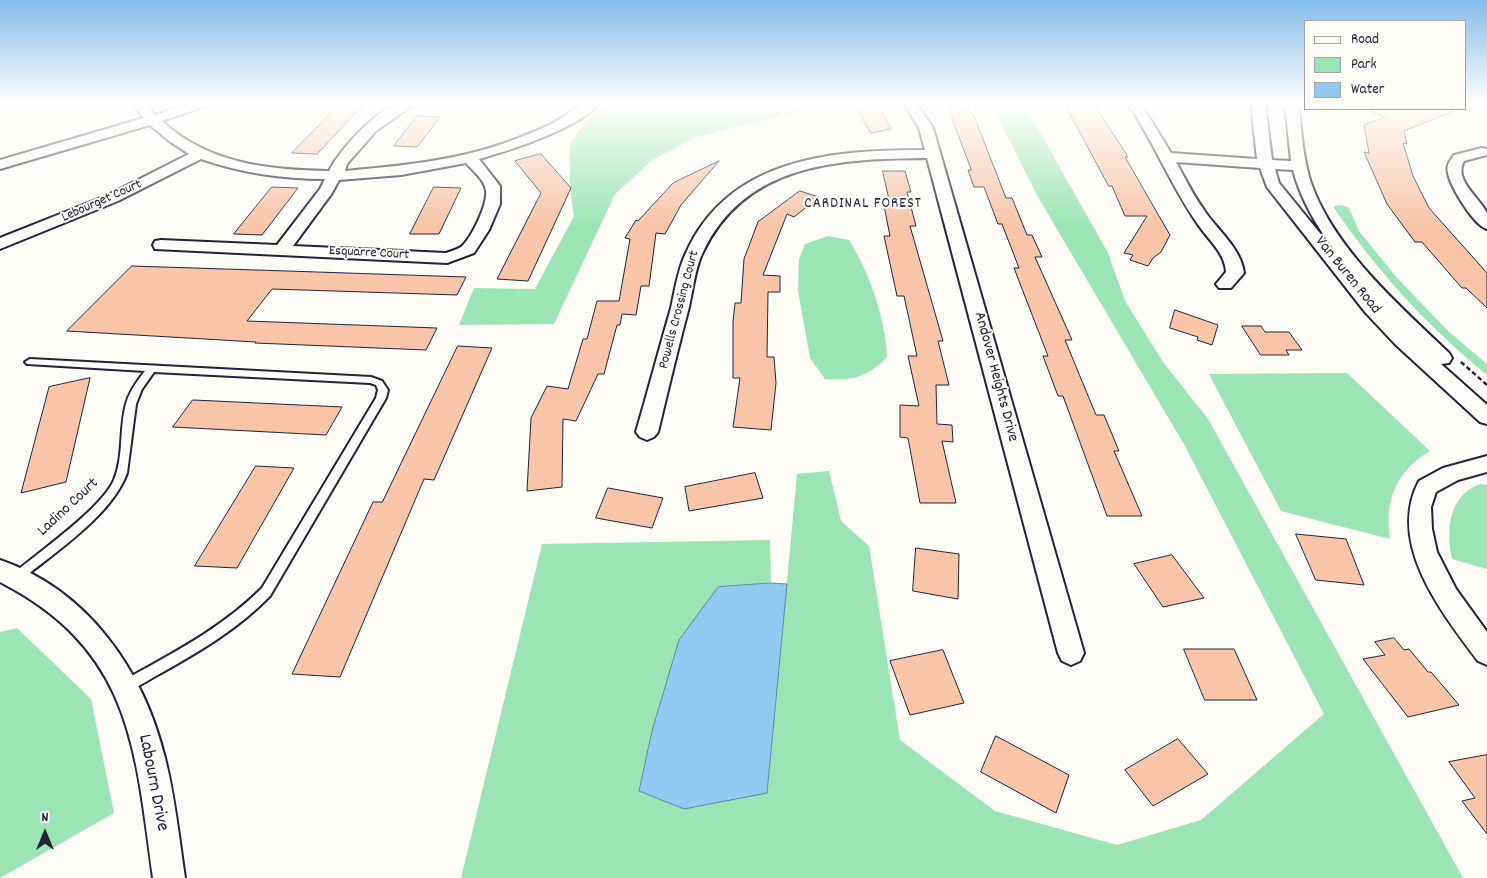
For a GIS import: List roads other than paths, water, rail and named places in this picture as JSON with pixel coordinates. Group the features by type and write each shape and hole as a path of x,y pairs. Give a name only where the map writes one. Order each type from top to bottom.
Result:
{"street":[{"path":"0,165 70,145"},
{"path":"184,145 200,154 244,168 270,172 334,175 404,170 469,157 505,145"},
{"path":"282,250 327,190 340,164 357,145"},
{"name":"Andover Heights Drive","path":"931,145 1070,653"},
{"path":"1160,145 1195,210 1234,266 1235,272 1225,284"},
{"name":"Van Buren Road","path":"1262,145 1272,184 1371,308 1402,340 1487,417"},
{"name":"Van Buren Road","path":"1295,145 1299,166 1308,194 1331,232 1355,264 1403,320 1487,398"},
{"path":"1482,152 1460,157 1456,162 1456,172 1458,184 1487,224"},
{"name":"Lebourget Court","path":"0,244 113,198 200,154"},
{"name":"Powells Crossing Court","path":"647,432 694,253 702,236 723,207 758,182 806,164 864,155 933,154"},
{"name":"Esquarre Court","path":"161,245 446,258 463,252 469,247 494,202 493,185 469,157"},
{"path":"1168,157 1299,166"},
{"path":"1487,464 1451,474 1428,487 1420,507 1419,530 1426,554 1438,579 1464,622 1487,653"},
{"name":"Labourn Drive","path":"8,574 49,596 75,617 98,642 126,686 149,749 169,878"}],"lane":[{"path":"30,362 371,380 379,383 383,390 376,406 266,592 230,625 126,686"},
{"name":"Ladino Court","path":"8,574 101,505 117,485 124,467 131,405 136,390 152,368"}],"water":[{"path":"771,583 787,584 767,793 684,809 639,791 652,731 679,640 718,587"}],"district":[{"name":"CARDINAL FOREST","path":"863,205"}]}
